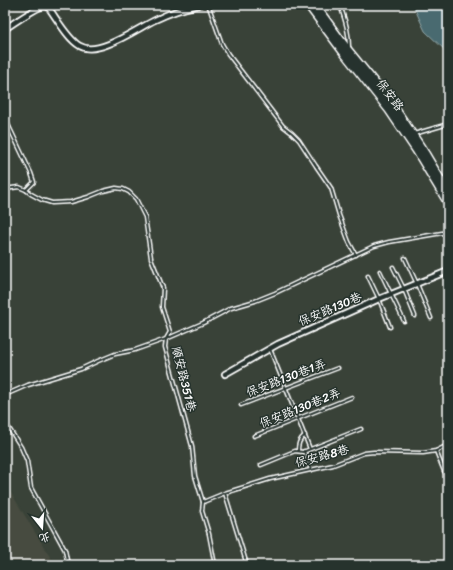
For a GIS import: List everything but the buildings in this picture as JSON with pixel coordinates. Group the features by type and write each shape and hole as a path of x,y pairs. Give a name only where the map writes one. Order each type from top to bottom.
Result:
{"main road":[{"name":"保安路","path":"308,5 389,110 416,150 448,203"},
{"name":"保安路","path":"315,5 348,50 392,104 426,154 448,192"}],"street":[{"path":"5,29 38,8 46,6 78,46 85,49 91,49 133,33 155,20 183,8 199,5"},
{"name":"保安路130巷","path":"225,374 269,348 379,299 448,271"}],"lane":[{"path":"207,5 222,44 228,54 283,126 299,140 331,188 349,242 356,255"},
{"path":"340,5 349,37 348,50"},
{"path":"5,118 34,182 26,190"},
{"path":"413,134 448,124"},
{"name":"順安路351巷","path":"5,189 19,187 46,202 52,203 71,202 88,197 103,190 116,188 129,192 136,199 145,217 151,258 163,288 162,306 170,332 166,339 165,347 192,446 195,476 203,502 202,511 209,534 215,565"},
{"path":"5,395 28,385 81,369 115,354 135,350 166,339 203,323 231,308 275,293 374,246 448,232"},
{"path":"405,258 431,318"},
{"path":"393,267 415,316"},
{"path":"380,271 404,321"},
{"path":"368,276 390,327"},
{"path":"269,348 310,449"},
{"name":"保安路130巷1弄","path":"241,405 338,368"},
{"name":"保安路130巷2弄","path":"254,436 352,397"},
{"path":"5,422 21,447 27,461 31,488 65,550 68,565"},
{"path":"261,465 296,451 301,452 310,449 361,429"},
{"path":"298,451 298,443 305,435"},
{"name":"保安路8巷","path":"203,502 225,493 270,479 333,465 364,453 423,453 436,451 448,445"},
{"path":"304,451 311,470"},
{"path":"436,451 444,471 448,476"},
{"path":"225,493 248,565"}],"shaded area":[{"path":"5,483 55,565 5,565"}],"water":[{"path":"413,5 448,5 448,53 425,31"}]}
